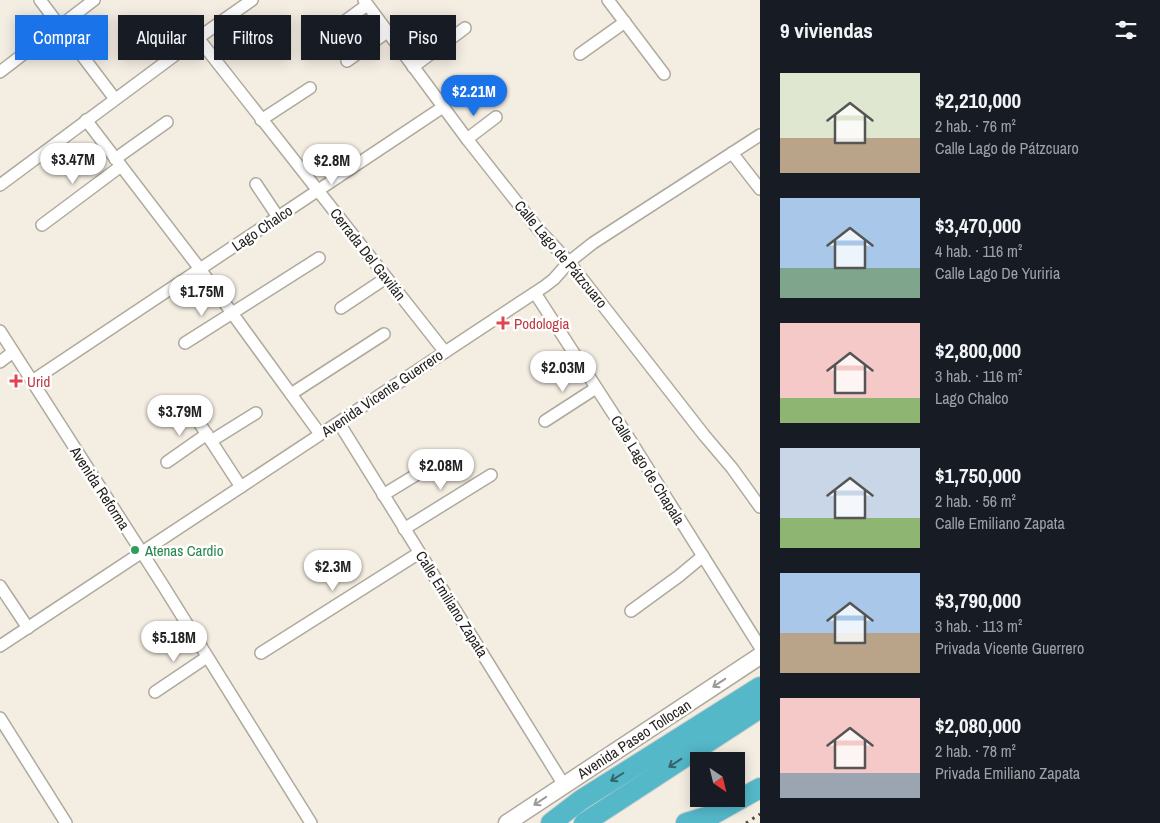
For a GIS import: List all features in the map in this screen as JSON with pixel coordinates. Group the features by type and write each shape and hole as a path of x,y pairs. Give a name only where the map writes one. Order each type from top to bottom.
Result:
{"highway":[{"path":"551,823 581,800 756,697"},
{"path":"584,823 756,697"},
{"path":"745,784 760,774"},
{"path":"686,823 712,816 760,788"},
{"path":"686,823 709,808"}],"main road":[{"name":"Avenida Paseo Tollocan","path":"507,823 760,656"},
{"path":"540,823 581,800"}],"street":[{"path":"40,0 51,15"},
{"path":"74,15 94,0"},
{"path":"204,34 252,0"},
{"path":"608,0 664,74"},
{"path":"350,15 366,2"},
{"name":"Calle Lago de Pátzcuaro","path":"366,2 413,68 467,138 538,229 569,262 732,468 760,507"},
{"path":"580,54 625,22"},
{"path":"413,68 465,28"},
{"path":"347,61 387,32"},
{"name":"Cerrada Del Gavilán","path":"204,46 445,352"},
{"path":"0,72 15,60"},
{"path":"85,60 115,100"},
{"path":"0,185 169,60"},
{"path":"261,120 310,88"},
{"name":"Lago Chalco","path":"32,381 443,107"},
{"path":"467,138 496,117"},
{"path":"86,120 200,269 320,434"},
{"path":"42,225 167,122"},
{"name":"Avenida Vicente Guerrero","path":"0,646 535,293 554,279 569,262 594,243 760,135"},
{"path":"732,153 760,189"},
{"path":"256,184 278,217"},
{"path":"185,343 319,258"},
{"path":"341,308 386,278"},
{"name":"Calle Lago de Chapala","path":"535,293 625,432 760,648"},
{"name":"Avenida Reforma","path":"1,333 311,823"},
{"path":"291,394 384,334"},
{"path":"0,362 13,352"},
{"path":"545,421 596,388"},
{"path":"167,462 256,413"},
{"name":"Calle Emiliano Zapata","path":"339,423 564,785"},
{"path":"200,424 241,487"},
{"path":"383,495 442,459"},
{"path":"404,530 491,475"},
{"path":"261,654 420,553"},
{"path":"632,611 703,556"},
{"path":"0,586 28,628"},
{"path":"155,692 207,657"},
{"path":"0,718 66,823"}],"railway":[{"path":"746,823 760,814"}],"place":[{"name":"Podologia","path":"503,323"},
{"name":"Urid","path":"16,381"},
{"name":"Atenas Cardio","path":"135,550"}]}
